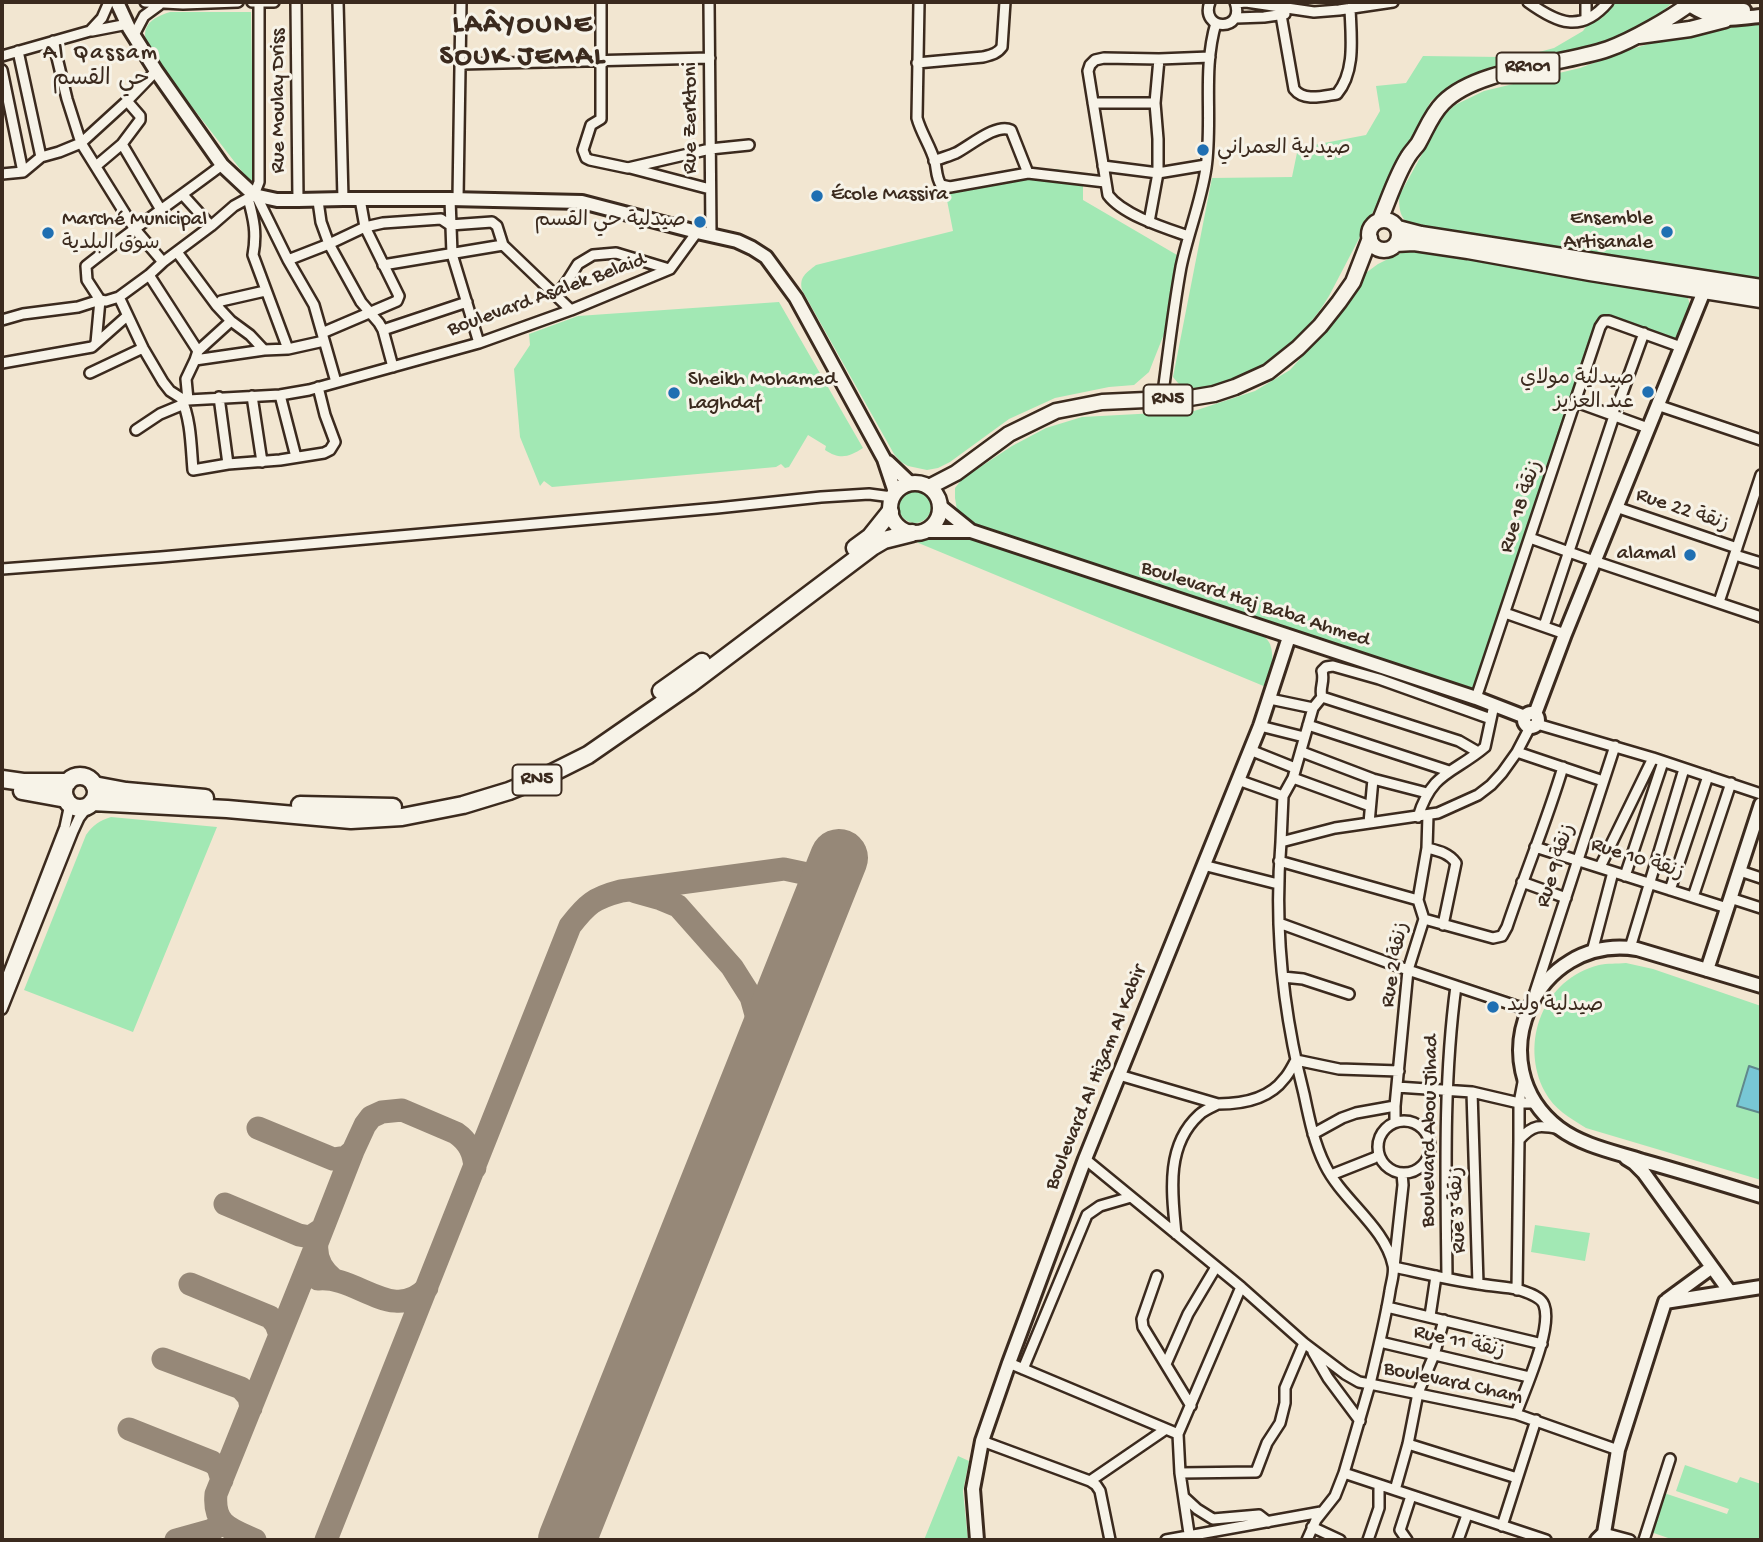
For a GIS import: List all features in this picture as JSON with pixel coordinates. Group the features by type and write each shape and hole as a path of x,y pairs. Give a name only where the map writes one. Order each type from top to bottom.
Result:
{"highway":[{"name":"RN5","path":"2,779 68,782 75,777 84,777 94,785 127,791 306,806 386,808 472,792 526,774 578,750 870,537 891,502"},
{"name":"RN5","path":"2,788 68,802 77,808 90,804 228,809 351,820 414,814 463,805 509,791 589,755 689,685 872,547 884,540 918,532"},
{"path":"68,782 64,790 68,802"},
{"path":"90,804 96,794 94,785"}],"main road":[{"name":"RR101","path":"1380,220 1408,158 1432,114 1445,100 1459,91 1505,73 1609,49 1690,3"},
{"path":"1634,37 1690,29 1725,20"},
{"name":"RR101","path":"1398,227 1396,206 1399,176"},
{"path":"1380,220 1390,220 1398,227 1469,246 1590,273 1706,286 1761,287"},
{"name":"RN5","path":"1353,282 1370,239 1370,229 1380,220"},
{"path":"1392,246 1399,239 1398,227"},
{"path":"1370,239 1379,249 1414,243 1469,246"},
{"name":"RN5","path":"929,487 956,473 1009,433 1056,411 1102,402 1163,400 1214,394 1268,372 1321,326 1353,282 1370,263 1392,246"},
{"path":"1706,286 1761,300"},
{"name":"RN5","path":"918,532 936,521 940,504 956,473"},
{"path":"911,483 929,487 940,504"},
{"name":"RN5","path":"891,502 899,488 911,483"},
{"path":"891,502 892,520 897,526 904,531 918,532"}],"street":[{"path":"90,31 102,18 109,2"},
{"path":"117,2 156,71 222,164 253,196 314,305 337,382"},
{"path":"145,2 183,5 238,2"},
{"path":"274,2 256,2 260,182 253,196 253,256 288,349"},
{"name":"Rue Moulay Driss","path":"296,2 298,200"},
{"path":"338,2 343,199"},
{"path":"461,2 461,64 454,199 450,225 452,254 479,343"},
{"path":"601,2 601,119 592,125 583,150 586,158 710,189"},
{"name":"Rue Zerktoni","path":"709,2 711,234"},
{"path":"919,2 917,118 941,185 950,187 1028,173 1105,182"},
{"path":"917,63 993,55 1002,47 1005,2"},
{"path":"1210,2 1209,17 1223,25 1236,18 1236,2 1304,11 1328,11 1393,2"},
{"path":"1528,2 1553,19 1565,22 1586,19 1599,12 1608,2"},
{"path":"1586,2 1586,19"},
{"path":"1705,2 1722,10 1756,12"},
{"path":"1690,3 1706,16 1725,20 1756,12"},
{"path":"2,56 90,31 131,29 160,4"},
{"path":"1281,15 1294,89 1306,97 1337,94 1345,85 1352,51 1350,8"},
{"path":"1236,18 1304,11"},
{"path":"1163,400 1181,269 1201,197 1206,165 1210,57 1216,23"},
{"path":"53,41 66,99 81,142 134,228 163,262"},
{"path":"18,51 41,157"},
{"path":"1188,236 1149,222 1113,202 1108,195 1088,71 1096,60 1104,58 1210,57"},
{"path":"461,64 710,58"},
{"path":"1149,222 1158,173 1155,103 1159,59"},
{"path":"2,70 23,172"},
{"path":"2,174 23,172 41,157 81,142 156,71"},
{"path":"96,166 122,144 140,120 127,101"},
{"path":"1093,103 1155,103"},
{"path":"934,161 954,154 1006,127 1011,130 1028,173"},
{"path":"122,144 161,210"},
{"path":"628,168 710,149 749,145"},
{"path":"96,343 100,300 87,280 86,266 222,164"},
{"path":"1103,166 1158,173 1206,165"},
{"path":"183,195 211,226"},
{"path":"2,320 119,297 234,206 253,196 277,200 318,201 454,199 582,202 737,241 766,257 796,298 884,458 911,483"},
{"path":"197,355 288,349 323,337 397,301 399,296 365,227 360,199"},
{"path":"318,201 321,222 329,244 361,302 383,330 393,366"},
{"path":"288,260 365,227 397,221 441,219 450,225 492,222 497,226 503,245 571,310"},
{"name":"Boulevard Asalek Belaid","path":"314,388 479,343 571,310 670,269 696,232"},
{"path":"383,265 503,245"},
{"path":"177,252 217,306 264,350"},
{"path":"556,295 578,264 593,255 616,253 670,269"},
{"path":"149,275 197,355"},
{"path":"1280,842 1335,828 1423,816 1448,809 1478,795 1491,785 1517,751 1532,720 1564,634 1706,286"},
{"path":"217,306 221,301 265,291"},
{"path":"119,297 144,348 170,391 184,401"},
{"path":"383,330 467,302"},
{"path":"2,363 92,346 127,316"},
{"path":"136,430 184,401 280,395 314,388 335,442 330,450 194,470 184,401 186,379 197,355 231,321"},
{"name":"Rue 18 زنقة","path":"1476,698 1600,327 1604,321 1609,321 1644,333"},
{"path":"1544,626 1644,333 1681,347"},
{"path":"90,373 144,348"},
{"path":"280,395 296,457"},
{"path":"252,396 262,462"},
{"path":"219,397 228,464"},
{"path":"1576,402 1648,428"},
{"path":"1657,405 1761,440"},
{"path":"2,569 869,494 891,502 884,458"},
{"path":"1719,602 1760,481"},
{"path":"940,504 971,531"},
{"name":"Rue 22 زنقة","path":"1616,507 1736,551 1761,563"},
{"path":"918,532 971,531"},
{"name":"Boulevard Haj Baba Ahmed","path":"971,531 1476,698 1532,720 1761,793"},
{"path":"1530,538 1761,617"},
{"path":"1505,612 1564,634"},
{"name":"Boulevard Al Hizam Al Kabir","path":"977,1540 973,1489 982,1441 1085,1159 1260,726 1289,637"},
{"path":"1322,697 1322,671 1333,666 1379,679 1491,719"},
{"path":"1322,697 1313,708 1302,752 1283,796 1278,884 1284,995 1296,1060 1324,1163 1346,1197 1382,1239 1394,1267"},
{"path":"1322,697 1459,741 1478,752"},
{"path":"1270,699 1313,708"},
{"path":"1302,752 1373,779 1427,793 1450,771 1485,747 1494,705"},
{"path":"1308,725 1450,771"},
{"path":"1260,726 1304,737"},
{"name":"Rue 9 زنقة","path":"1534,997 1615,746"},
{"path":"1250,750 1294,768"},
{"path":"1517,751 1603,781"},
{"path":"1600,867 1658,760"},
{"path":"1625,876 1658,760"},
{"path":"1424,919 1493,938 1503,936 1550,810 1563,767"},
{"path":"1630,948 1684,769"},
{"path":"1670,890 1708,776"},
{"path":"1293,778 1370,806"},
{"path":"1369,824 1373,779"},
{"path":"1238,780 1283,796"},
{"path":"1693,897 1731,783"},
{"name":"Rue 2 زنقة","path":"1395,1122 1408,970 1424,919 1418,900 1427,848 1423,816 1427,793"},
{"path":"2,1009 67,821 68,802"},
{"path":"2,990 17,962 79,818 90,804"},
{"path":"1707,970 1740,871 1757,834 1761,804"},
{"name":"Rue 10 زنقة","path":"1535,847 1693,897 1761,908"},
{"path":"1427,848 1446,853 1456,863 1443,925"},
{"path":"1279,861 1418,900"},
{"path":"1203,865 1278,884"},
{"path":"1740,871 1761,878"},
{"path":"1592,952 1614,872"},
{"path":"1522,883 1566,898"},
{"path":"1279,923 1527,1011"},
{"path":"1761,985 1653,953 1630,948 1603,949 1570,961 1544,983 1527,1011 1520,1045 1524,1077 1535,1103 1560,1129 1574,1138 1761,1196"},
{"path":"1283,976 1303,979 1349,994"},
{"name":"Boulevard Abou Jihad","path":"1447,1278 1445,1147 1449,1045 1456,986"},
{"path":"1119,1075 1218,1104 1233,1104 1251,1100 1272,1090 1283,1081 1296,1060"},
{"path":"1296,1060 1349,1070 1399,1071"},
{"path":"1517,1290 1520,1103 1524,1077"},
{"path":"1397,1087 1472,1092 1520,1103 1535,1103"},
{"name":"Rue 3 زنقة","path":"1472,1092 1478,1284"},
{"path":"1176,1234 1173,1166 1180,1142 1201,1113 1218,1104"},
{"path":"1314,1134 1356,1113 1395,1106"},
{"path":"1410,1121 1428,1134 1431,1148 1425,1164 1410,1173 1402,1173 1388,1167 1379,1155 1379,1139 1388,1126 1395,1122 1410,1121"},
{"path":"1519,1140 1527,1130 1535,1126 1560,1129"},
{"path":"1431,1148 1445,1147"},
{"path":"1613,1152 1634,1163 1644,1173 1730,1292"},
{"path":"1331,1175 1379,1155"},
{"path":"1085,1159 1307,1345 1345,1374 1359,1382 1370,1384 1394,1267 1402,1173"},
{"path":"1023,1369 1087,1215 1100,1206 1131,1197"},
{"path":"1166,1364 1188,1314 1216,1267"},
{"path":"1394,1267 1517,1290 1536,1296 1542,1301 1546,1315 1542,1344 1516,1414"},
{"path":"1630,1540 1601,1536 1618,1450 1665,1302 1712,1267"},
{"path":"1157,1276 1142,1319 1143,1326 1191,1406"},
{"path":"1430,1316 1436,1276"},
{"path":"1190,1538 1180,1473 1178,1434 1241,1287"},
{"path":"1665,1302 1761,1287"},
{"path":"1387,1307 1542,1344"},
{"path":"1395,1490 1418,1393 1434,1355 1444,1320"},
{"name":"Rue 11 زنقة","path":"1380,1342 1529,1377"},
{"path":"1307,1345 1360,1421"},
{"path":"1180,1473 1256,1472 1267,1443 1280,1423 1285,1403 1285,1388 1307,1345"},
{"path":"1009,1363 1178,1434"},
{"name":"Boulevard Cham","path":"1307,1540 1321,1512 1335,1496 1370,1384 1516,1414 1618,1450"},
{"path":"1502,1526 1535,1420"},
{"path":"1090,1480 1166,1429"},
{"path":"982,1441 1090,1480 1100,1491 1110,1540"},
{"path":"1408,1444 1517,1478"},
{"path":"1644,1540 1670,1460"},
{"path":"1344,1473 1502,1526 1526,1537 1546,1540"},
{"path":"1368,1540 1379,1508 1379,1485"},
{"path":"1407,1540 1400,1530 1411,1496"},
{"path":"1184,1497 1213,1519 1259,1515 1268,1522"},
{"path":"1166,1540 1190,1538 1321,1512"},
{"path":"1458,1540 1467,1515"},
{"path":"1312,1527 1340,1540"}],"green space":[{"path":"1616,2 1673,2 1650,20 1623,34 1461,80 1431,101 1329,296 1295,340 1251,372 1234,379 1198,390 1188,389 1178,383 1173,377 1212,178 1292,177 1298,148 1366,135 1380,111 1376,86 1406,83 1423,56 1501,57 1528,55 1554,48 1583,31 1589,22 1602,18"},
{"path":"170,12 251,12 254,187 148,47 145,33 149,23"},
{"path":"1761,19 1761,285 1421,230 1403,218 1399,196 1443,116 1455,105 1484,91 1580,68 1686,33"},
{"path":"1057,169 1083,178 1083,200 1177,255 1164,334 1149,372 1134,385 1055,398 1009,419 938,468 927,470 908,466 894,454 802,290 802,278 816,265 953,231 945,190 1023,171"},
{"path":"1414,250 1683,292 1689,301 1687,316 1675,340 1635,331 1599,316 1476,689 1263,622 997,533 963,519 957,510 955,488 962,479 1012,446 1046,428 1082,417 1194,411 1255,391 1290,370 1319,338 1363,275 1398,254"},
{"name":"Sheikh Mohamed Laghdaf","path":"779,302 863,448 849,455 835,455 808,435 789,467 785,468 781,464 776,467 552,487 544,481 540,486 520,437 514,369 530,345 529,334 578,316"},
{"path":"915,491 926,496 931,507 926,518 915,523 904,518 899,507 904,496"},
{"path":"962,535 1258,631 1268,640 1272,655 1266,687 904,537"},
{"path":"111,817 217,827 133,1032 24,990 86,835 97,824"},
{"path":"1626,963 1653,969 1761,1006 1761,1180 1586,1128 1563,1113 1545,1092 1538,1073 1536,1034 1541,1015 1550,998 1580,972 1599,965"},
{"path":"1535,1225 1590,1233 1585,1261 1531,1252"},
{"path":"958,1456 969,1461 963,1491 968,1540 924,1540"},
{"path":"1685,1465 1737,1483 1740,1477 1761,1484 1761,1540 1674,1540 1648,1531 1661,1492 1727,1514 1729,1509 1676,1491"}],"water":[{"path":"1749,1066 1761,1070 1761,1113 1737,1106"}],"taxiway":[{"path":"326,1540 570,926 592,903 621,891 784,869 831,879"},
{"path":"636,892 678,906 732,967 751,997 758,1022 761,1039 755,1068"},
{"path":"333,1279 320,1264 317,1243 353,1151 371,1117 382,1112 402,1110 456,1133 470,1148 475,1168"},
{"path":"258,1128 333,1159 346,1157 353,1151"},
{"path":"225,1204 299,1235 310,1237 322,1229"},
{"path":"255,1540 231,1529 220,1519 216,1494 317,1243"},
{"path":"318,1279 347,1284 388,1300 414,1298 427,1288"},
{"path":"190,1284 270,1317 280,1335"},
{"path":"163,1359 241,1388 249,1397 251,1408"},
{"path":"129,1429 212,1462 218,1467 222,1480"},
{"path":"176,1540 212,1530 222,1523"}],"runway":[{"path":"567,1540 839,858"}],"place":[{"name":"صيدلية العمراني","path":"1203,150"},
{"name":"École Massira","path":"817,196"},
{"name":"صيدلية حي القسم","path":"700,222"},
{"name":"Ensemble Artisanale","path":"1667,232"},
{"name":"Marché Municipal سوق البلدية","path":"48,233"},
{"name":"صيدلية مولاي عبد العزيز","path":"1648,392"},
{"name":"Sheikh Mohamed Laghdaf","path":"674,393"},
{"name":"alamal","path":"1690,555"},
{"name":"صيدلية وليد","path":"1493,1007"}],"district":[{"name":"LAÂYOUNE SOUK JEMAL","path":"523,43"},
{"name":"Al Qassam حي القسم","path":"101,67"}]}
